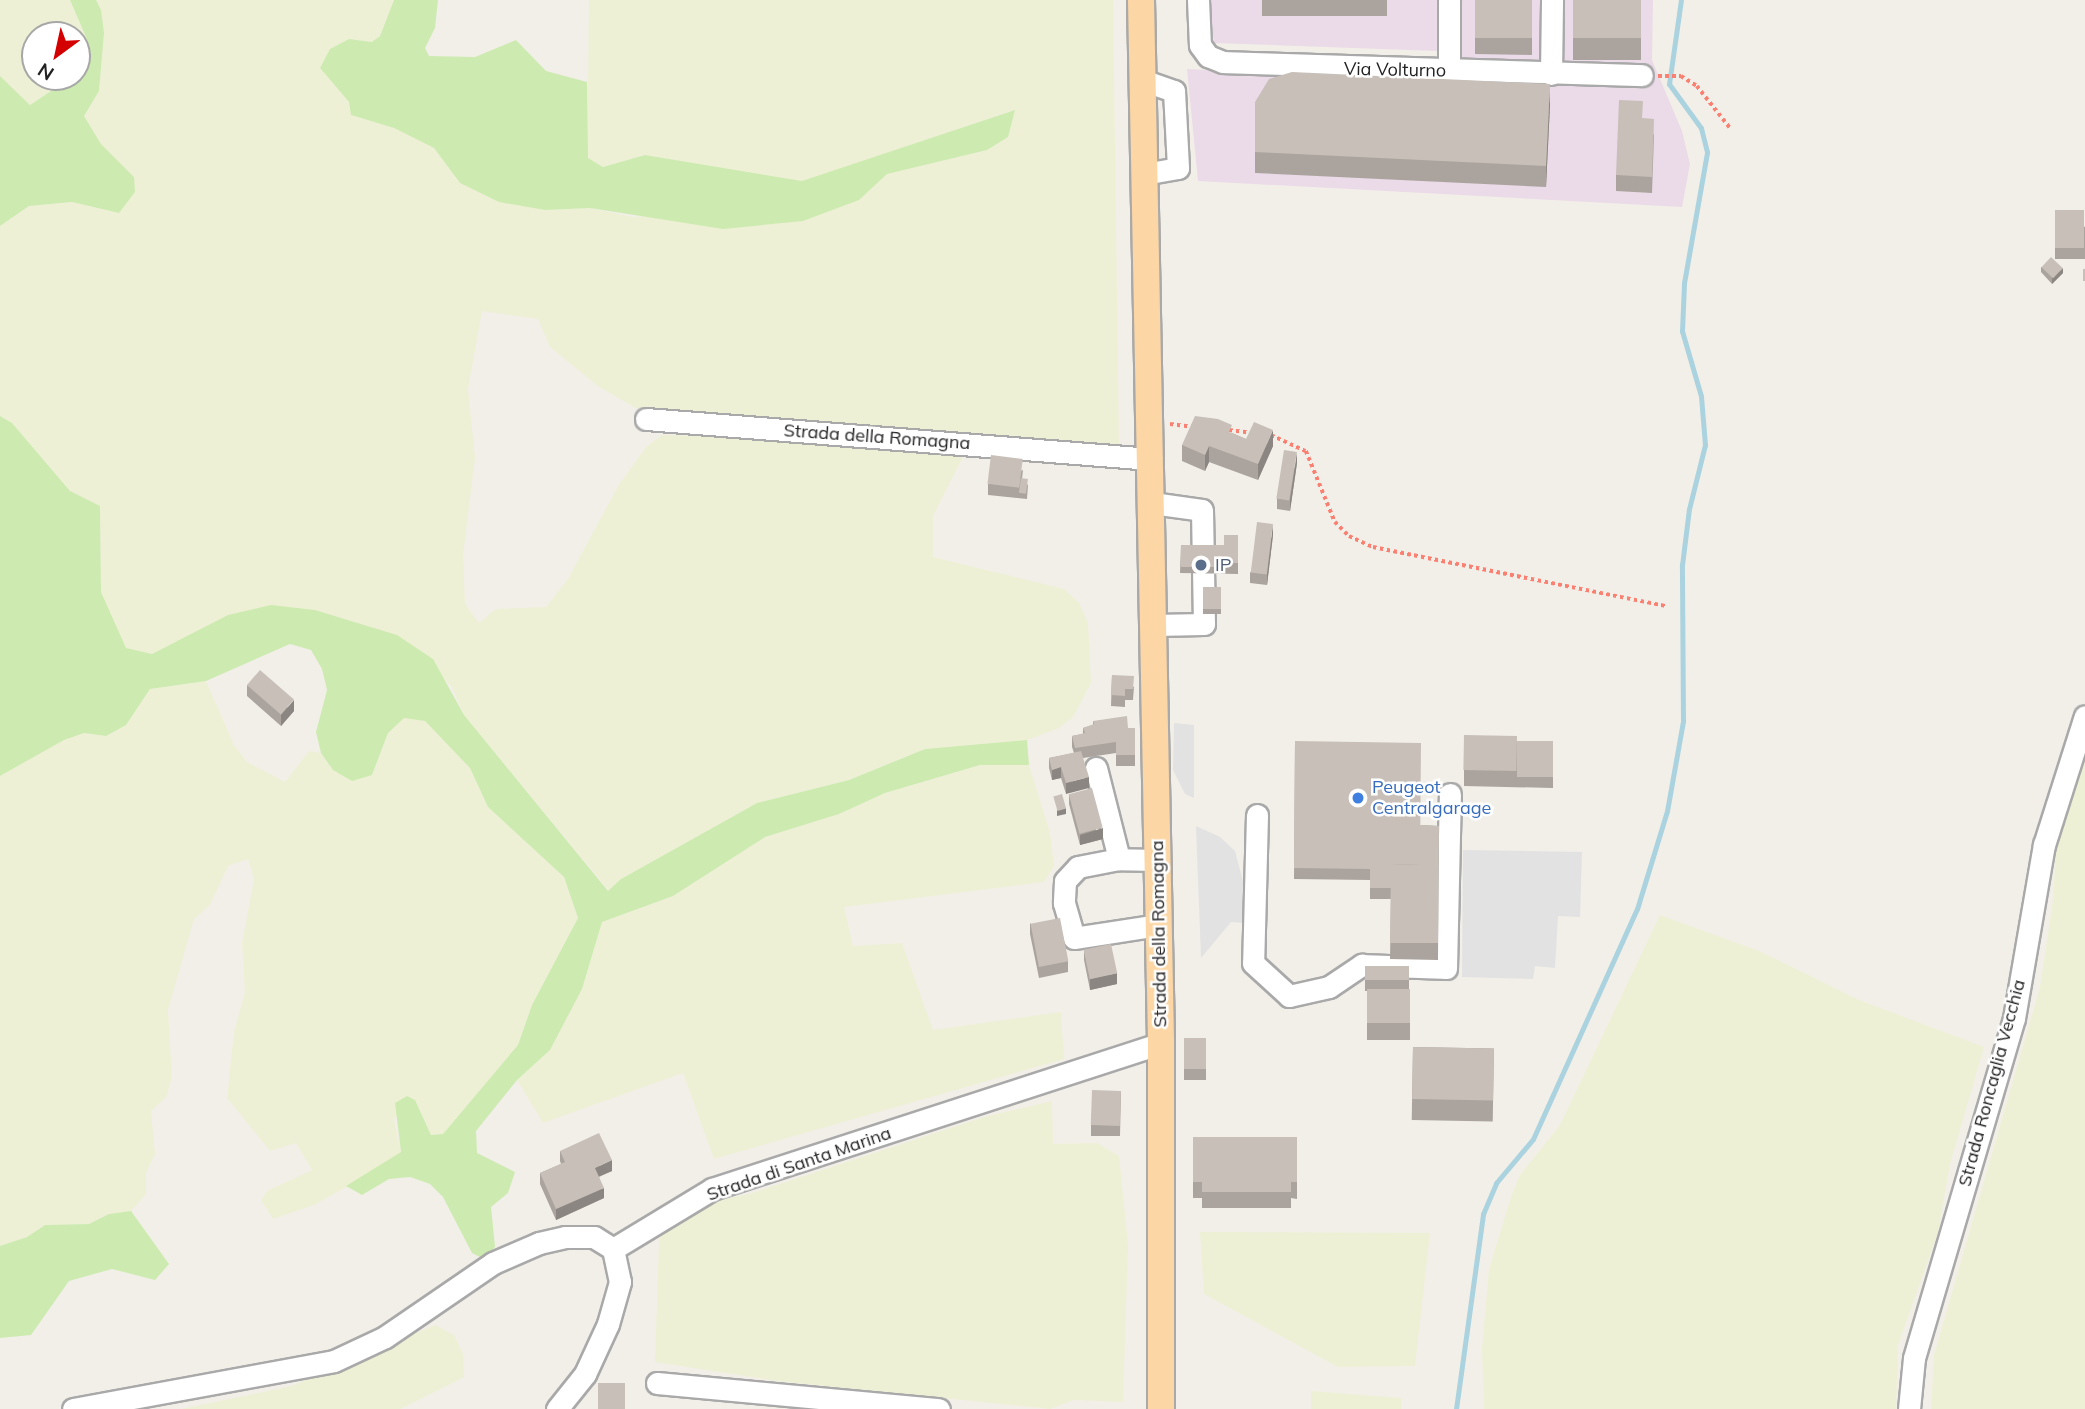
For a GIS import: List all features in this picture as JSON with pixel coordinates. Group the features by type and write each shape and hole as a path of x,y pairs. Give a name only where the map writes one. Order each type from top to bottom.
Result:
{"main road":[{"name":"Strada della Romagna","path":"1140,0 1161,1043 1161,1409"}],"street":[{"name":"Via Volturno","path":"1198,0 1200,45 1208,56 1223,62 1642,75"},
{"path":"1449,0 1449,71"},
{"path":"1551,74 1552,0"},
{"name":"Strada della Romagna","path":"646,419 1151,458"},
{"path":"1152,503 1202,510 1204,624 1154,625"},
{"name":"Strada Roncaglia Vecchia","path":"1909,1409 1914,1358 2014,1018 2044,845 2085,716"},
{"path":"1096,768 1119,859"},
{"path":"1257,815 1253,962 1289,996 1329,987 1362,965 1446,968 1450,794"},
{"path":"1158,860 1119,859 1078,867 1065,881 1064,903 1074,939 1159,925"},
{"name":"Strada di Santa Marina","path":"613,1249 712,1189 1161,1043"},
{"path":"73,1409 334,1361 385,1337 493,1263 539,1243 565,1237 594,1237 613,1249 620,1282 608,1324 585,1374 557,1409"},
{"path":"657,1383 939,1409"}],"path":[{"path":"1681,76 1697,86 1730,128"},
{"path":"1150,422 1202,427"},
{"path":"1227,430 1279,438 1306,451 1335,522 1349,536 1373,547 1665,606"}],"shaded area":[{"path":"1209,0 1653,0 1652,60 1682,131 1690,164 1682,207 1198,181 1187,69 1438,81 1438,51 1214,43"},
{"path":"1174,723 1194,725 1194,798 1185,794 1173,770"},
{"path":"1196,826 1220,837 1235,851 1246,893 1244,923 1231,922 1201,958"},
{"path":"1463,850 1582,852 1580,917 1558,916 1555,968 1535,966 1533,979 1462,977"}],"green space":[{"path":"0,0 70,0 79,21 21,21 21,91 51,91 30,105 0,76"},
{"path":"70,0 96,0 101,10 104,33 99,91 84,116 101,144 134,177 135,192 119,213 72,202 29,206 0,226 0,76 30,105 51,91 91,91 91,21 79,21"},
{"path":"96,0 394,0 380,36 372,42 349,39 320,68 349,102 352,115 394,128 434,148 460,183 545,210 590,208 634,217 859,200 886,174 987,150 1014,110 802,182 645,155 603,167 587,158 589,0 1113,0 1119,444 840,427 636,408 599,387 550,347 538,319 482,311 468,389 475,458 463,555 465,604 479,623 496,609 546,607 568,579 618,486 646,447 662,435 822,439 966,451 933,516 933,557 1064,589 1079,603 1088,623 1091,683 1073,717 1059,728 1027,740 925,749 849,780 757,803 621,879 609,891 464,715 452,687 397,635 315,610 152,654 125,648 101,592 100,506 70,491 12,423 0,416 0,226 29,206 72,202 119,213 134,177 101,144 84,116 99,91 104,33"},
{"path":"394,0 438,0 435,28 425,48 429,56 475,57 516,40 546,71 587,82 588,158 603,167 645,155 802,181 1015,110 1008,137 987,150 887,174 859,200 803,221 723,229 590,208 545,210 499,202 460,183 434,148 394,128 351,115 349,102 320,68 330,49 349,39 372,42 380,36"},
{"path":"0,416 12,423 70,491 100,506 101,592 126,648 152,654 228,615 271,605 315,610 397,635 433,659 464,715 608,891 621,879 757,803 849,780 925,749 1027,740 1029,765 980,765 885,793 839,814 765,837 673,896 602,922 582,989 550,1050 517,1080 476,1131 477,1153 515,1172 508,1193 491,1207 495,1247 484,1259 472,1253 443,1197 430,1184 410,1177 389,1179 362,1195 346,1186 401,1152 395,1103 407,1096 415,1100 431,1135 443,1134 518,1045 532,1005 578,918 564,877 488,807 470,768 425,721 404,718 388,733 372,775 352,781 333,770 321,753 316,732 327,690 322,669 311,650 290,644 206,681 150,689 126,725 106,736 84,733 64,740 0,776"},
{"path":"206,681 234,745 247,762 285,782 309,751 321,753 333,770 372,775 388,733 404,717 425,721 470,768 488,807 564,877 578,918 532,1005 518,1045 443,1134 431,1135 415,1100 394,1119 401,1152 384,1166 314,1205 273,1219 261,1200 267,1191 312,1170 296,1143 270,1151 227,1098 234,1032 245,992 242,943 254,879 248,859 228,866 210,905 194,919 168,1010 172,1076 167,1096 151,1111 155,1154 146,1173 146,1194 131,1211 109,1214 89,1224 45,1225 27,1237 0,1246 0,776 64,740 84,733 106,736 126,725 150,689"},
{"path":"2085,740 2085,1409 1931,1409 1934,1355 2040,987 2053,900 2057,835"},
{"path":"980,765 1029,765 1050,833 1054,866 1044,882 844,907 853,946 902,943 933,1030 1061,1012 1064,1059 714,1159 683,1073 543,1123 517,1080 550,1050 582,989 602,922 673,896 765,837 839,814 885,793"},
{"path":"1660,915 1759,951 1859,1000 1984,1047 1950,1164 1938,1232 1898,1345 1896,1409 1484,1409 1482,1349 1489,1269 1511,1197 1520,1175 1560,1125"},
{"path":"1052,1101 1053,1144 1097,1143 1119,1156 1128,1245 1123,1402 1073,1400 1050,1409 777,1381 655,1362 659,1240 664,1231 698,1204 749,1194 984,1117"},
{"path":"131,1211 169,1264 155,1280 112,1269 69,1281 31,1335 0,1338 0,1246 27,1237 45,1225 89,1224 109,1214"},
{"path":"1200,1232 1430,1233 1415,1366 1338,1367 1204,1294"},
{"path":"435,1325 454,1335 463,1354 464,1377 400,1409 181,1409 292,1386"},
{"path":"1311,1391 1401,1398 1401,1409 1311,1409"}],"building":[{"path":"1475,0 1532,0 1532,38 1475,38"},
{"path":"1573,0 1641,0 1641,38 1573,38"},
{"path":"1292,72 1550,84 1546,166 1255,152 1255,102 1269,79"},
{"path":"1619,100 1643,101 1642,118 1654,119 1652,177 1616,175"},
{"path":"2055,210 2084,210 2084,248 2055,248"},
{"path":"2051,257 2063,268 2053,278 2041,267"},
{"path":"1195,416 1218,419 1232,425 1229,432 1246,439 1254,422 1273,430 1258,464 1209,446 1205,455 1182,445"},
{"path":"1284,450 1297,452 1289,500 1276,498"},
{"path":"991,455 1023,459 1019,488 987,484"},
{"path":"1021,478 1028,479 1026,494 1019,493"},
{"path":"1257,522 1273,524 1267,575 1251,573"},
{"path":"1224,535 1238,535 1238,563 1224,563"},
{"path":"1181,545 1224,545 1224,567 1181,567"},
{"path":"1203,587 1221,587 1221,609 1203,609"},
{"path":"260,670 294,700 281,715 247,685"},
{"path":"1112,675 1134,676 1133,689 1125,689 1125,696 1111,695"},
{"path":"1127,716 1128,728 1135,728 1135,755 1116,755 1116,742 1075,748 1072,736 1085,733 1083,728 1094,724 1093,721"},
{"path":"1464,735 1517,736 1516,771 1463,770"},
{"name":"Peugeot Centralgarage","path":"1295,741 1421,743 1420,865 1391,864 1391,888 1370,888 1370,869 1294,868"},
{"path":"1517,741 1553,741 1553,777 1517,777"},
{"path":"1081,751 1089,777 1066,783 1061,767 1052,770 1049,758"},
{"path":"1092,788 1103,828 1079,834 1069,794"},
{"path":"1062,794 1066,808 1057,811 1053,796"},
{"path":"1420,825 1439,826 1438,943 1390,943 1391,864 1420,865"},
{"path":"1060,918 1068,961 1039,967 1031,924"},
{"path":"1111,944 1117,973 1090,979 1084,950"},
{"path":"1365,966 1409,966 1409,980 1365,980"},
{"path":"1367,989 1410,989 1410,1023 1367,1023"},
{"path":"1184,1038 1206,1038 1206,1069 1184,1069"},
{"path":"1413,1047 1494,1048 1493,1100 1412,1099"},
{"path":"1092,1090 1121,1091 1120,1126 1091,1125"},
{"path":"599,1133 612,1160 595,1168 604,1188 556,1209 540,1173 565,1162 560,1151"},
{"path":"1193,1137 1297,1137 1297,1182 1291,1182 1291,1192 1202,1192 1202,1182 1193,1182"},
{"path":"598,1383 625,1383 625,1409 598,1409"}],"waterway":[{"path":"1456,1409 1483,1214 1496,1183 1533,1139 1637,909 1667,811 1683,721 1682,565 1689,509 1705,445 1701,396 1682,331 1684,283 1707,152 1701,128 1669,84 1681,0"}],"place":[{"name":"IP","path":"1201,565"},
{"name":"Peugeot Centralgarage","path":"1358,798"}]}
